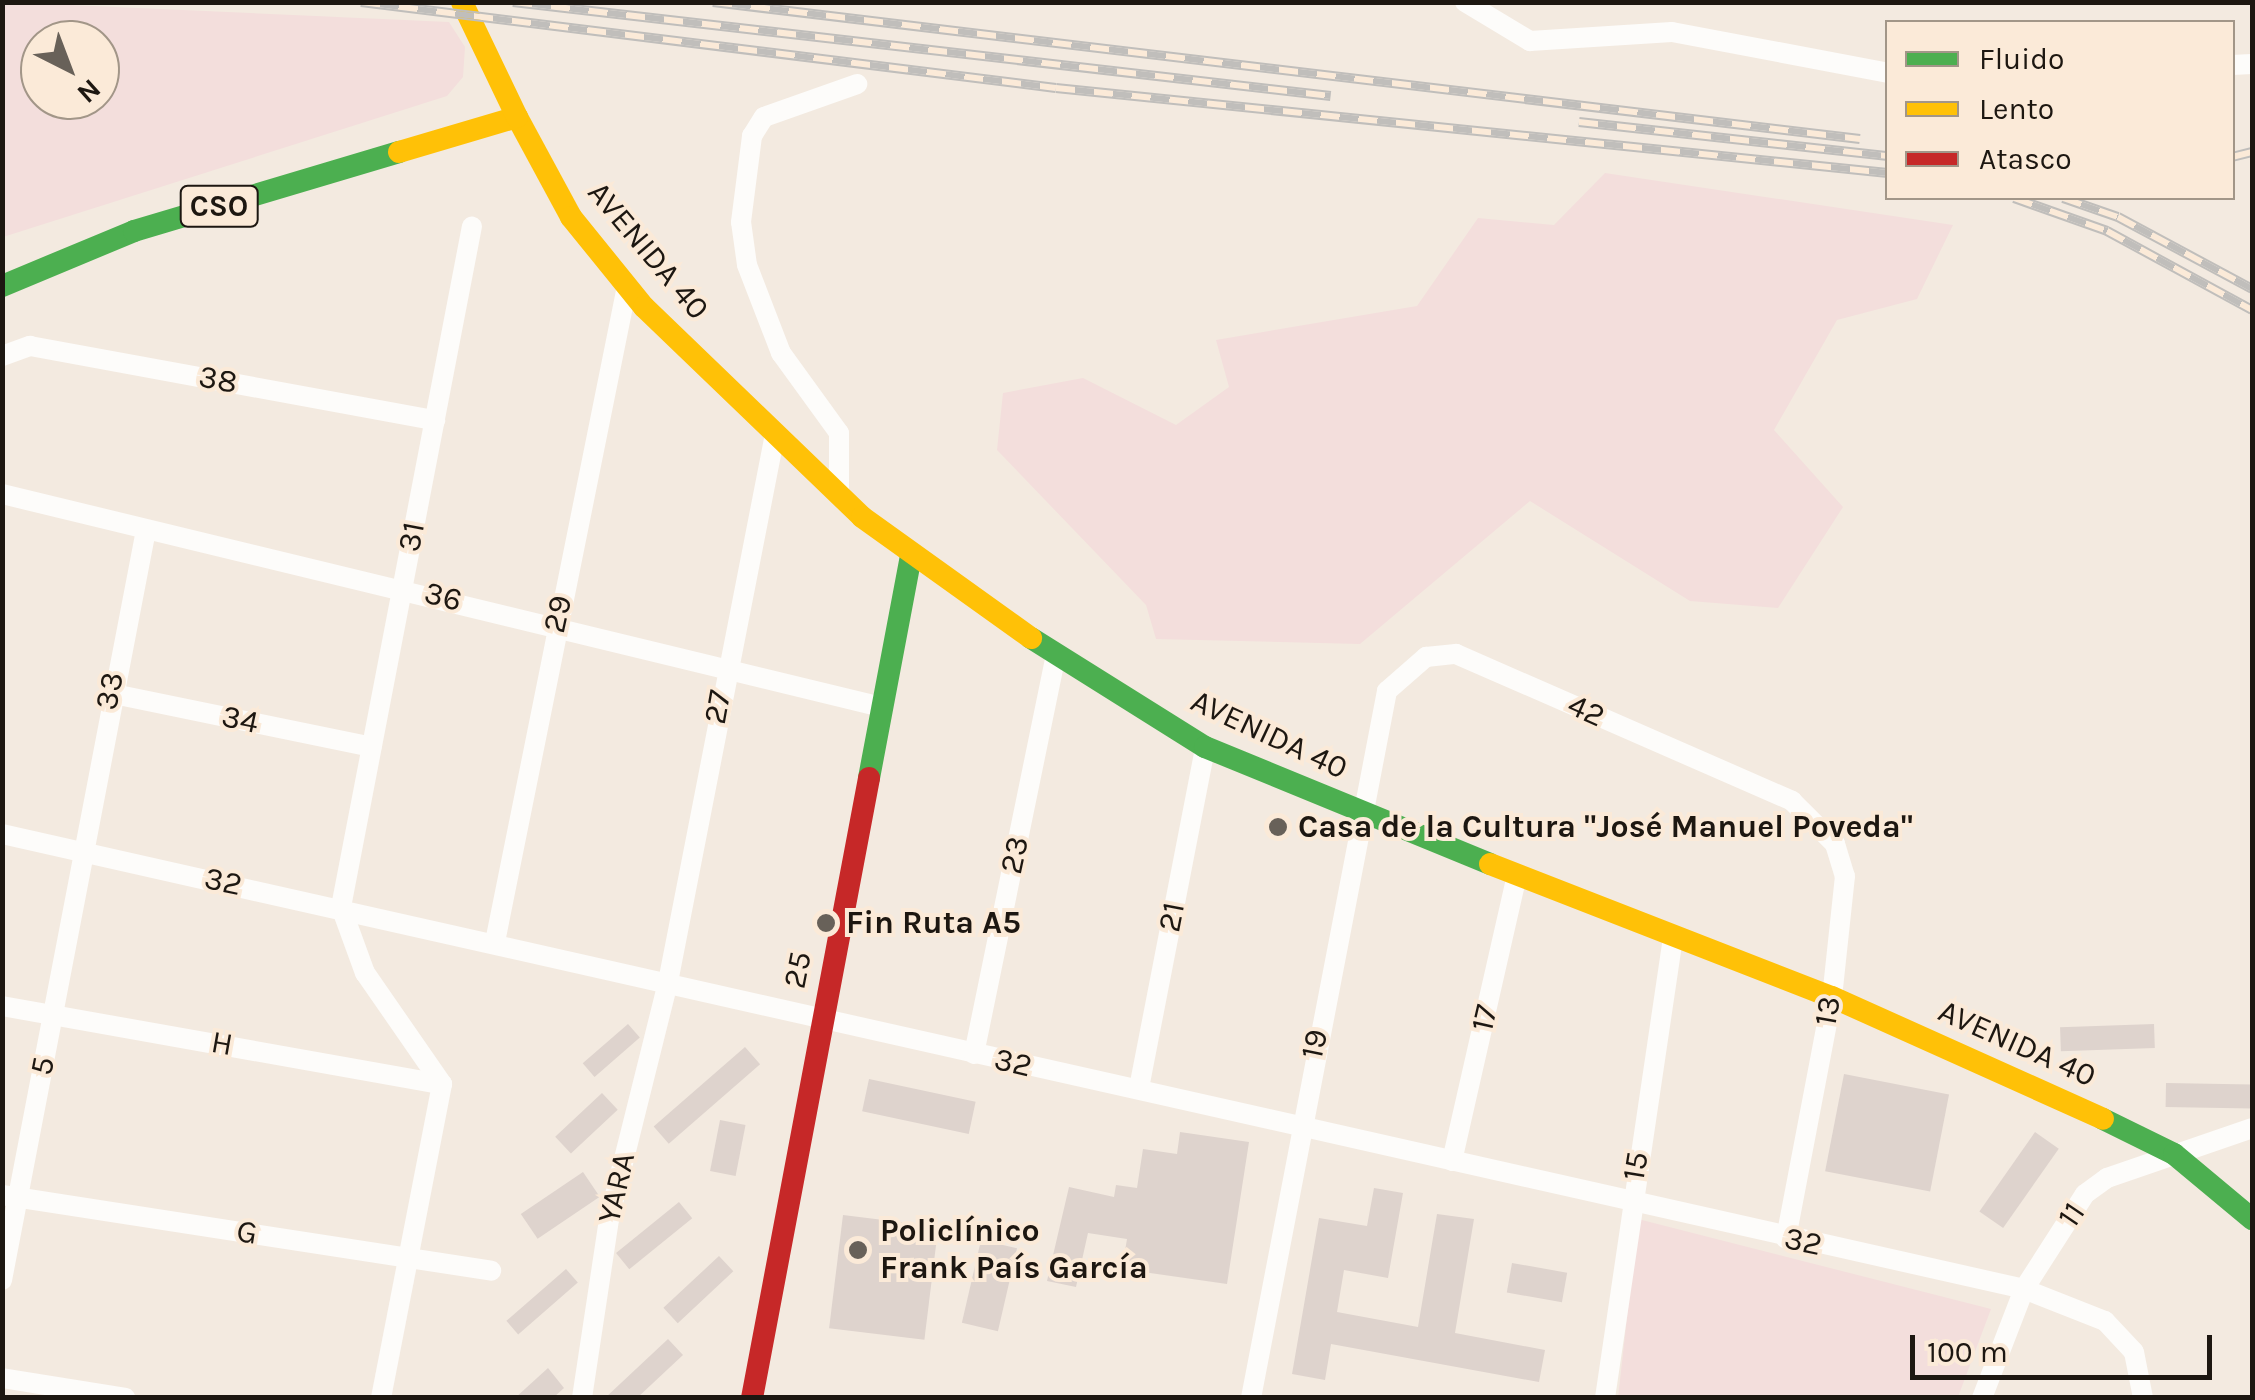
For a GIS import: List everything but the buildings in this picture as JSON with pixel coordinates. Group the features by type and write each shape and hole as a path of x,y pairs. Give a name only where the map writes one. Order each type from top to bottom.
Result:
{"main road":[{"name":"AVENIDA 40","path":"462,2 492,68 571,217 627,286 839,495 910,555 1056,656 1205,747 1518,876 1832,997 2174,1154 2252,1219"},
{"name":"CSO","path":"441,140 474,111 492,68"},
{"name":"CSO","path":"2,286 134,231 517,117"},
{"name":"25","path":"752,1398 910,555"}],"street":[{"path":"1465,2 1530,41 1672,32 1885,72"},
{"path":"839,495 839,433 781,353 740,222 752,136 764,118 857,84"},
{"name":"31","path":"341,907 472,226"},
{"name":"29","path":"495,942 555,625 627,286"},
{"name":"38","path":"2,356 30,346 434,420"},
{"name":"27","path":"668,982 725,669 775,434"},
{"name":"36","path":"2,494 403,586 882,708"},
{"name":"33","path":"81,852 109,693 146,530"},
{"name":"42","path":"1387,692 1426,657 1456,654 1792,800"},
{"name":"23","path":"974,1054 1056,656"},
{"name":"19","path":"1251,1398 1298,1126 1387,692"},
{"name":"34","path":"109,693 372,746"},
{"name":"21","path":"1139,1088 1205,747"},
{"name":"13","path":"1786,1239 1832,997 1842,860 1815,818 1792,800"},
{"name":"32","path":"2,834 1139,1088 1786,1239 2024,1288 2105,1321 2134,1352 2143,1398"},
{"name":"5","path":"2,1280 10,1196 53,1012 81,852"},
{"name":"17","path":"1452,1161 1518,876"},
{"path":"341,907 365,973 442,1084 381,1398"},
{"name":"15","path":"1606,1398 1631,1200 1673,935"},
{"name":"YARA","path":"582,1398 608,1219 668,982"},
{"name":"H","path":"2,1006 442,1084"},
{"name":"11","path":"1982,1398 2024,1288 2096,1184 2252,1128"},
{"name":"G","path":"10,1196 491,1271"},
{"path":"2,1378 125,1398"}],"shaded area":[{"path":"3,2 449,22 465,47 463,77 447,96 3,237"},
{"path":"1605,173 1953,225 1917,299 1837,320 1774,430 1843,507 1778,608 1690,601 1530,501 1360,644 1156,639 1146,605 997,450 1003,393 1083,378 1176,425 1229,387 1216,340 1417,306 1478,218 1554,225"},
{"path":"1638,1219 1991,1309 1958,1397 1618,1398"}],"railway":[{"path":"361,2 1056,88 1885,173"},
{"path":"513,2 1331,96"},
{"path":"713,2 1860,139"},
{"path":"1579,122 1885,156"},
{"path":"2235,156 2252,152"},
{"path":"2020,200 2107,231 2252,310"},
{"path":"2069,200 2118,217 2252,289"}],"traffic: fast":[{"path":"2,286 134,231 399,152"},
{"path":"869,778 911,555"},
{"path":"1031,638 1205,747 1490,864"},
{"path":"2103,1119 2174,1154 2252,1219"}],"traffic: slow":[{"path":"399,152 517,117 462,2"},
{"path":"517,117 571,217 644,307 862,517 1031,638"},
{"path":"1490,864 1832,997 2103,1119"}],"traffic: jam":[{"path":"752,1398 869,778"}],"place":[{"name":"Casa de la Cultura \"José Manuel Poveda\"","path":"1278,827"},
{"name":"Fin Ruta A5","path":"826,923"},
{"name":"Policlínico Frank País García","path":"858,1250"}]}
